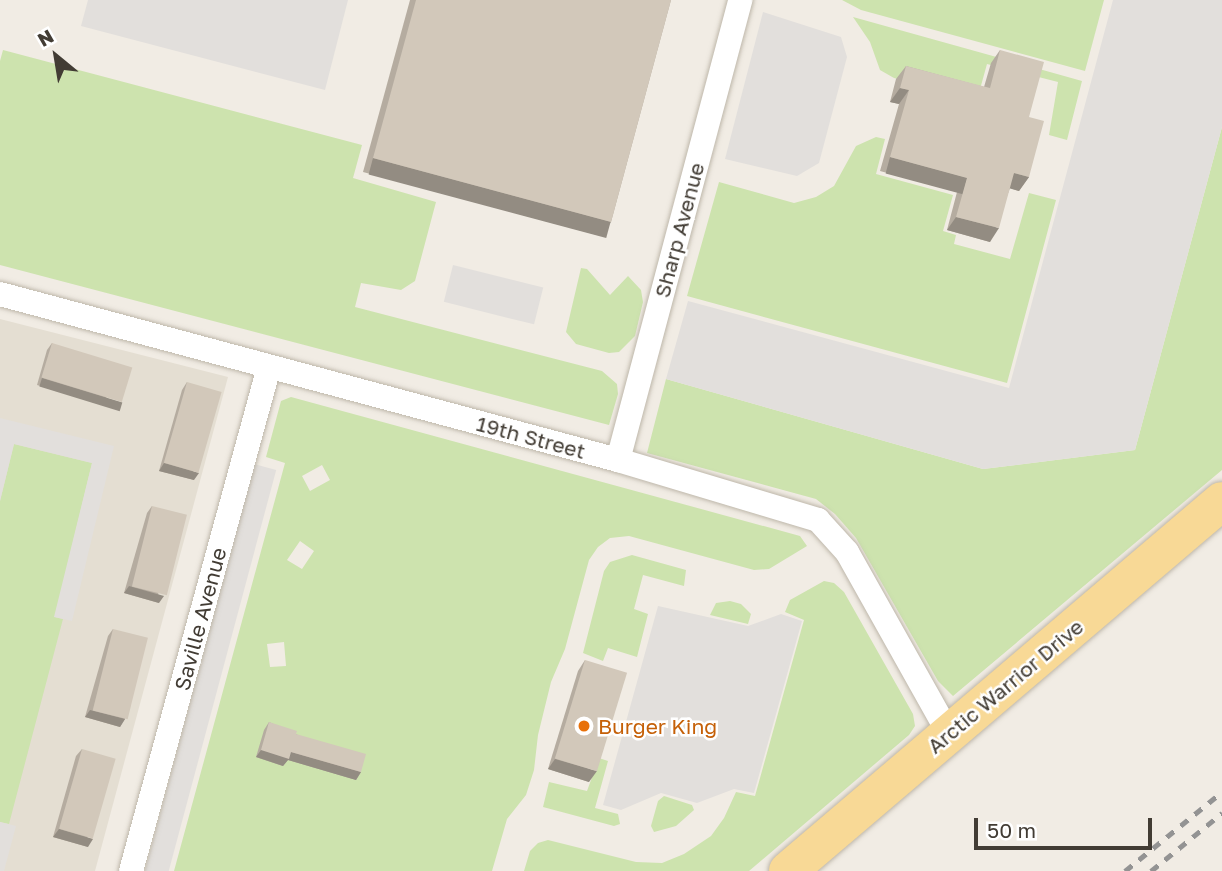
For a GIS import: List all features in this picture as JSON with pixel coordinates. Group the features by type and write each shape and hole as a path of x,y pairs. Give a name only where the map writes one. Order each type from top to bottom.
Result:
{"main road":[{"name":"Arctic Warrior Drive","path":"788,871 1222,501"}],"street":[{"name":"Sharp Avenue","path":"618,460 740,0"},
{"name":"19th Street","path":"0,294 618,460 818,520 847,552 949,734"},
{"name":"Saville Avenue","path":"131,871 270,367"}],"shaded area":[{"path":"88,0 348,0 325,90 81,26"},
{"path":"1113,0 1222,0 1222,127 1135,450 983,469 666,379 688,301 1009,388"},
{"path":"763,12 841,37 847,57 819,163 797,176 725,159"},
{"path":"453,265 543,287 534,324 444,302"},
{"path":"0,319 228,377 95,871 0,871"},
{"path":"0,418 114,446 72,621 54,617 92,463 14,444 0,501"},
{"path":"254,464 276,470 169,871 145,871"},
{"path":"658,606 748,626 781,614 802,621 754,793 734,789 697,803 661,793 621,810 603,805"},
{"path":"0,822 16,826 4,871 0,871"}],"green space":[{"path":"842,0 1104,0 1085,71 861,10"},
{"path":"853,17 1082,81 1067,140 1049,135 1058,82 987,64 977,100 894,78 880,70 870,42"},
{"path":"3,50 362,145 353,178 436,202 415,281 401,290 361,283 355,307 602,371 617,384 618,394 609,425 0,265 0,61"},
{"path":"1222,127 1222,470 953,696 938,681 856,538 835,514 816,499 647,453 666,379 983,469 1135,450"},
{"path":"876,137 885,139 876,174 953,195 943,231 956,235 954,244 1010,259 1029,193 1056,200 1007,383 687,296 719,182 794,203 816,197 834,186 856,146"},
{"path":"581,268 587,269 610,295 628,276 641,290 643,302 635,336 619,352 609,353 576,344 566,332"},
{"path":"291,397 800,536 807,546 769,569 754,570 629,536 610,538 598,547 589,560 565,649 551,682 538,735 534,770 526,795 507,819 492,871 174,871 285,463 266,457 281,401","holes":["322,465 330,480 310,491 302,476","300,541 314,551 302,569 287,560","284,642 286,666 270,667 267,644"]},
{"path":"14,444 92,463 55,617 63,619 9,824 0,822 0,501"},
{"path":"632,555 686,570 684,586 643,575 634,609 648,614 637,657 608,648 603,661 583,653 604,571 610,562"},
{"path":"824,581 834,583 844,592 913,714 915,726 909,735 749,871 524,871 530,851 538,843 548,840 636,862 662,863 684,854 711,836 724,818 736,792 755,796 804,620 785,612 790,600"},
{"path":"730,601 741,604 751,614 748,624 710,615 716,603"},
{"path":"599,758 608,761 595,808 618,814 620,824 614,826 543,807 549,782 587,791"},
{"path":"664,796 692,805 694,810 676,826 654,832 651,826 658,801"}],"building":[{"path":"416,0 671,0 611,222 373,158"},
{"path":"1000,50 1044,62 1029,117 1044,121 1029,177 1014,173 999,228 956,217 967,178 890,157 909,90 900,88 906,66 990,88"},
{"path":"52,343 132,368 122,402 41,377"},
{"path":"187,382 222,392 198,473 164,463"},
{"path":"152,506 187,515 167,595 132,587"},
{"path":"113,629 148,638 128,719 93,711"},
{"name":"Burger King","path":"585,660 627,673 597,771 555,758"},
{"path":"269,722 297,731 296,734 366,754 361,772 291,752 289,759 261,750"},
{"path":"82,749 116,759 93,838 59,829"}],"railway":[{"path":"1125,871 1222,792"},
{"path":"1151,871 1222,813"}],"place":[{"name":"Burger King","path":"584,726"}]}
